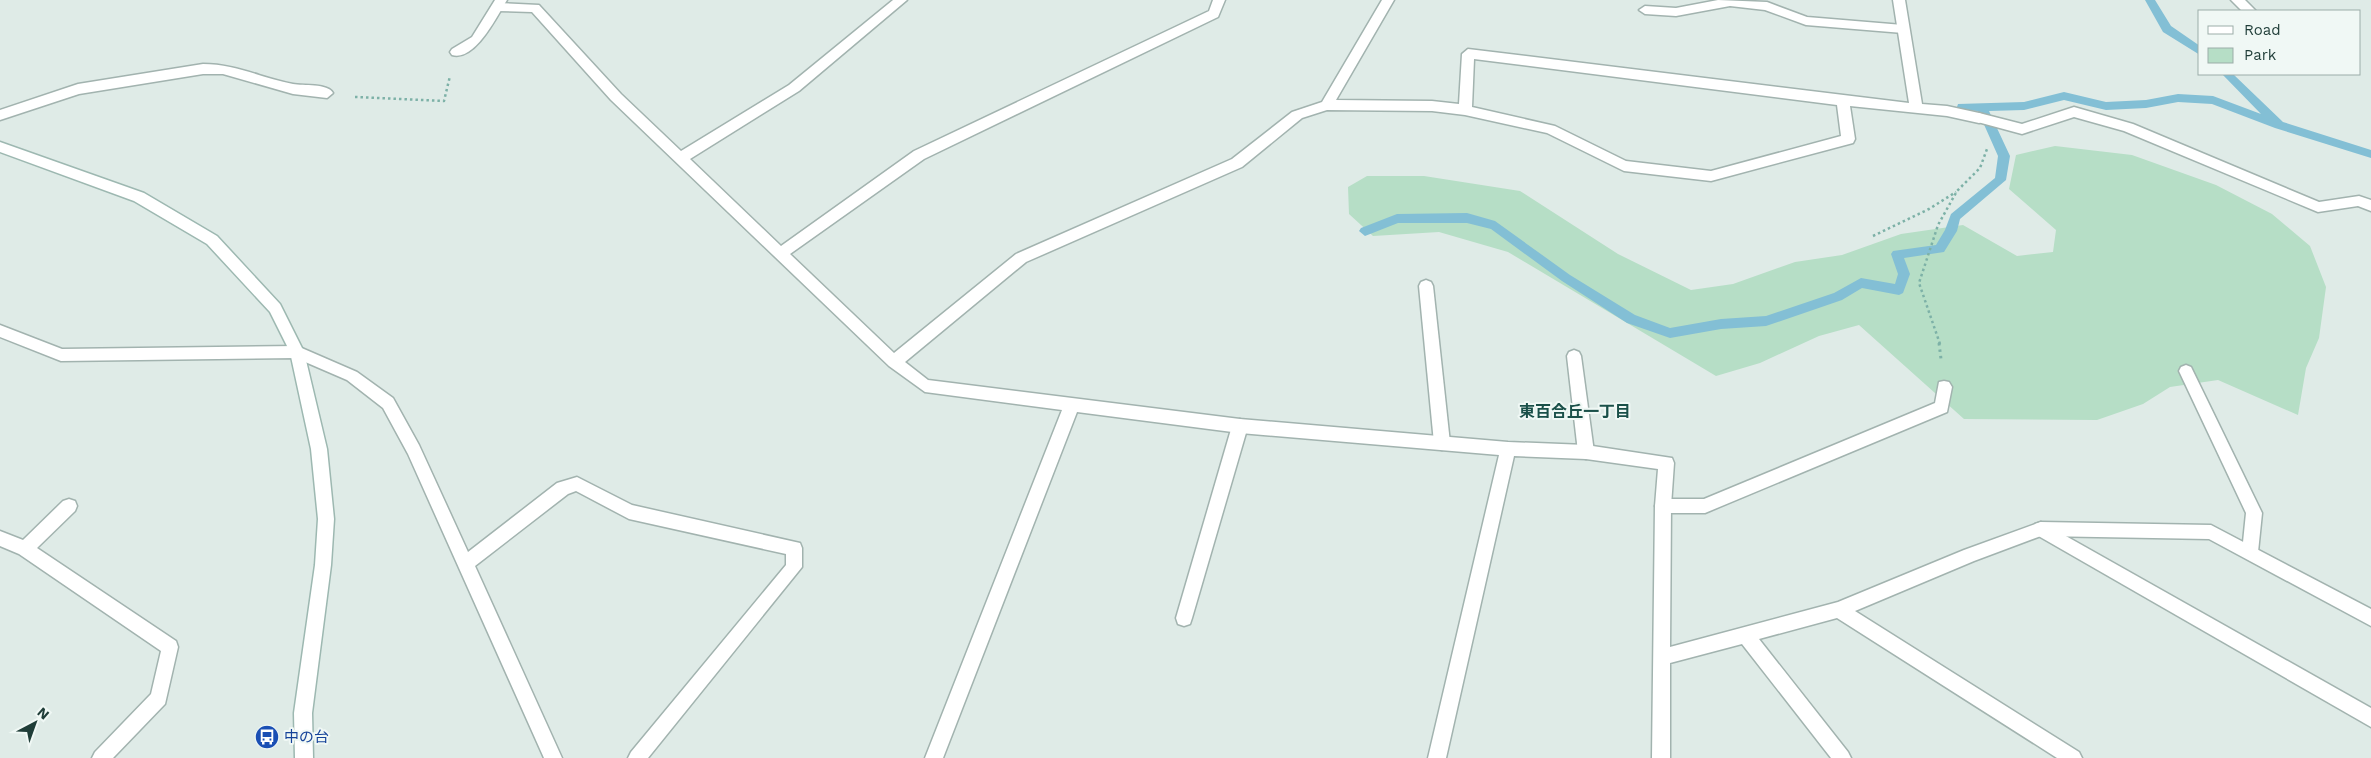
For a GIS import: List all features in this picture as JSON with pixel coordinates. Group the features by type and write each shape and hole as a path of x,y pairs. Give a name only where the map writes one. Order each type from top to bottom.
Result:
{"street":[{"path":"679,159 794,88 901,0"},
{"path":"780,253 919,156 1214,14 1219,0"},
{"path":"1326,105 1388,0"},
{"path":"1899,0 1916,107"},
{"path":"2237,0 2249,10"},
{"path":"1645,10 1676,12 1730,2 1767,6 1806,21 1903,28"},
{"path":"456,52 476,40 499,3 534,8 616,98 679,159 894,362 925,386 1240,426 1508,449 1586,452 1666,463 1663,506 1661,758"},
{"path":"1465,110 1468,54 1844,101 1947,111 2022,129 2074,112 2128,127 2318,207 2359,201 2371,206"},
{"path":"0,115 78,89 203,69 223,69 293,89 327,93"},
{"path":"894,362 1021,258 1237,163 1297,115 1326,105 1432,106 1465,110 1550,130 1624,166 1711,176 1848,139 1844,101"},
{"path":"0,147 139,197 212,240 274,308 297,352 319,449 326,519 324,565 303,713 304,758"},
{"path":"1426,286 1442,443"},
{"path":"0,331 61,355 297,352 352,376 388,403 414,450 553,758"},
{"path":"1574,356 1586,452"},
{"path":"2186,371 2254,513 2250,552"},
{"path":"1663,506 1705,506 1942,407 1944,387"},
{"path":"934,758 1072,404"},
{"path":"1184,618 1240,426"},
{"path":"1437,758 1508,449"},
{"path":"465,564 563,488 577,484 629,512 794,548 794,567 637,758"},
{"path":"25,549 69,506"},
{"path":"2041,529 2371,718"},
{"path":"1662,657 1839,610 1970,555 2041,529 2211,532 2371,618"},
{"path":"0,538 25,549 170,647 159,698 101,758"},
{"path":"1839,610 2074,758"},
{"path":"1744,635 1842,758"}],"path":[{"path":"327,93 385,100 444,100 456,52"},
{"path":"1944,387 1939,339 1919,283 1938,225 1957,192 1980,168 1988,151 1978,118"},
{"path":"1873,236 1957,192"}],"green space":[{"path":"2055,146 2132,155 2216,185 2272,214 2310,246 2326,287 2319,338 2306,368 2298,415 2218,380 2170,387 2143,404 2097,420 1964,419 1859,325 1819,336 1760,363 1716,376 1508,252 1439,232 1373,236 1349,214 1348,187 1367,176 1424,176 1520,191 1618,254 1691,290 1733,284 1795,262 1842,255 1901,234 1963,225 2017,256 2053,252 2056,230 2009,189 2016,155"}],"waterway":[{"path":"2150,0 2167,29 2198,50"},
{"path":"2228,75 2279,125"},
{"path":"1962,107 2024,106 2064,96 2106,106 2146,104 2178,98 2213,100 2279,125"},
{"path":"1365,231 1397,219 1467,218 1495,226 1566,278 1631,319 1670,333 1721,324 1766,321 1838,297 1861,283 1899,290 1904,274 1897,254 1940,249 1951,231 1955,217 2000,180 2004,156 1982,107"},
{"path":"2279,125 2371,154"}],"place":[{"name":"中の台","path":"267,737"}],"district":[{"name":"東百合丘一丁目","path":"1575,411"}]}
